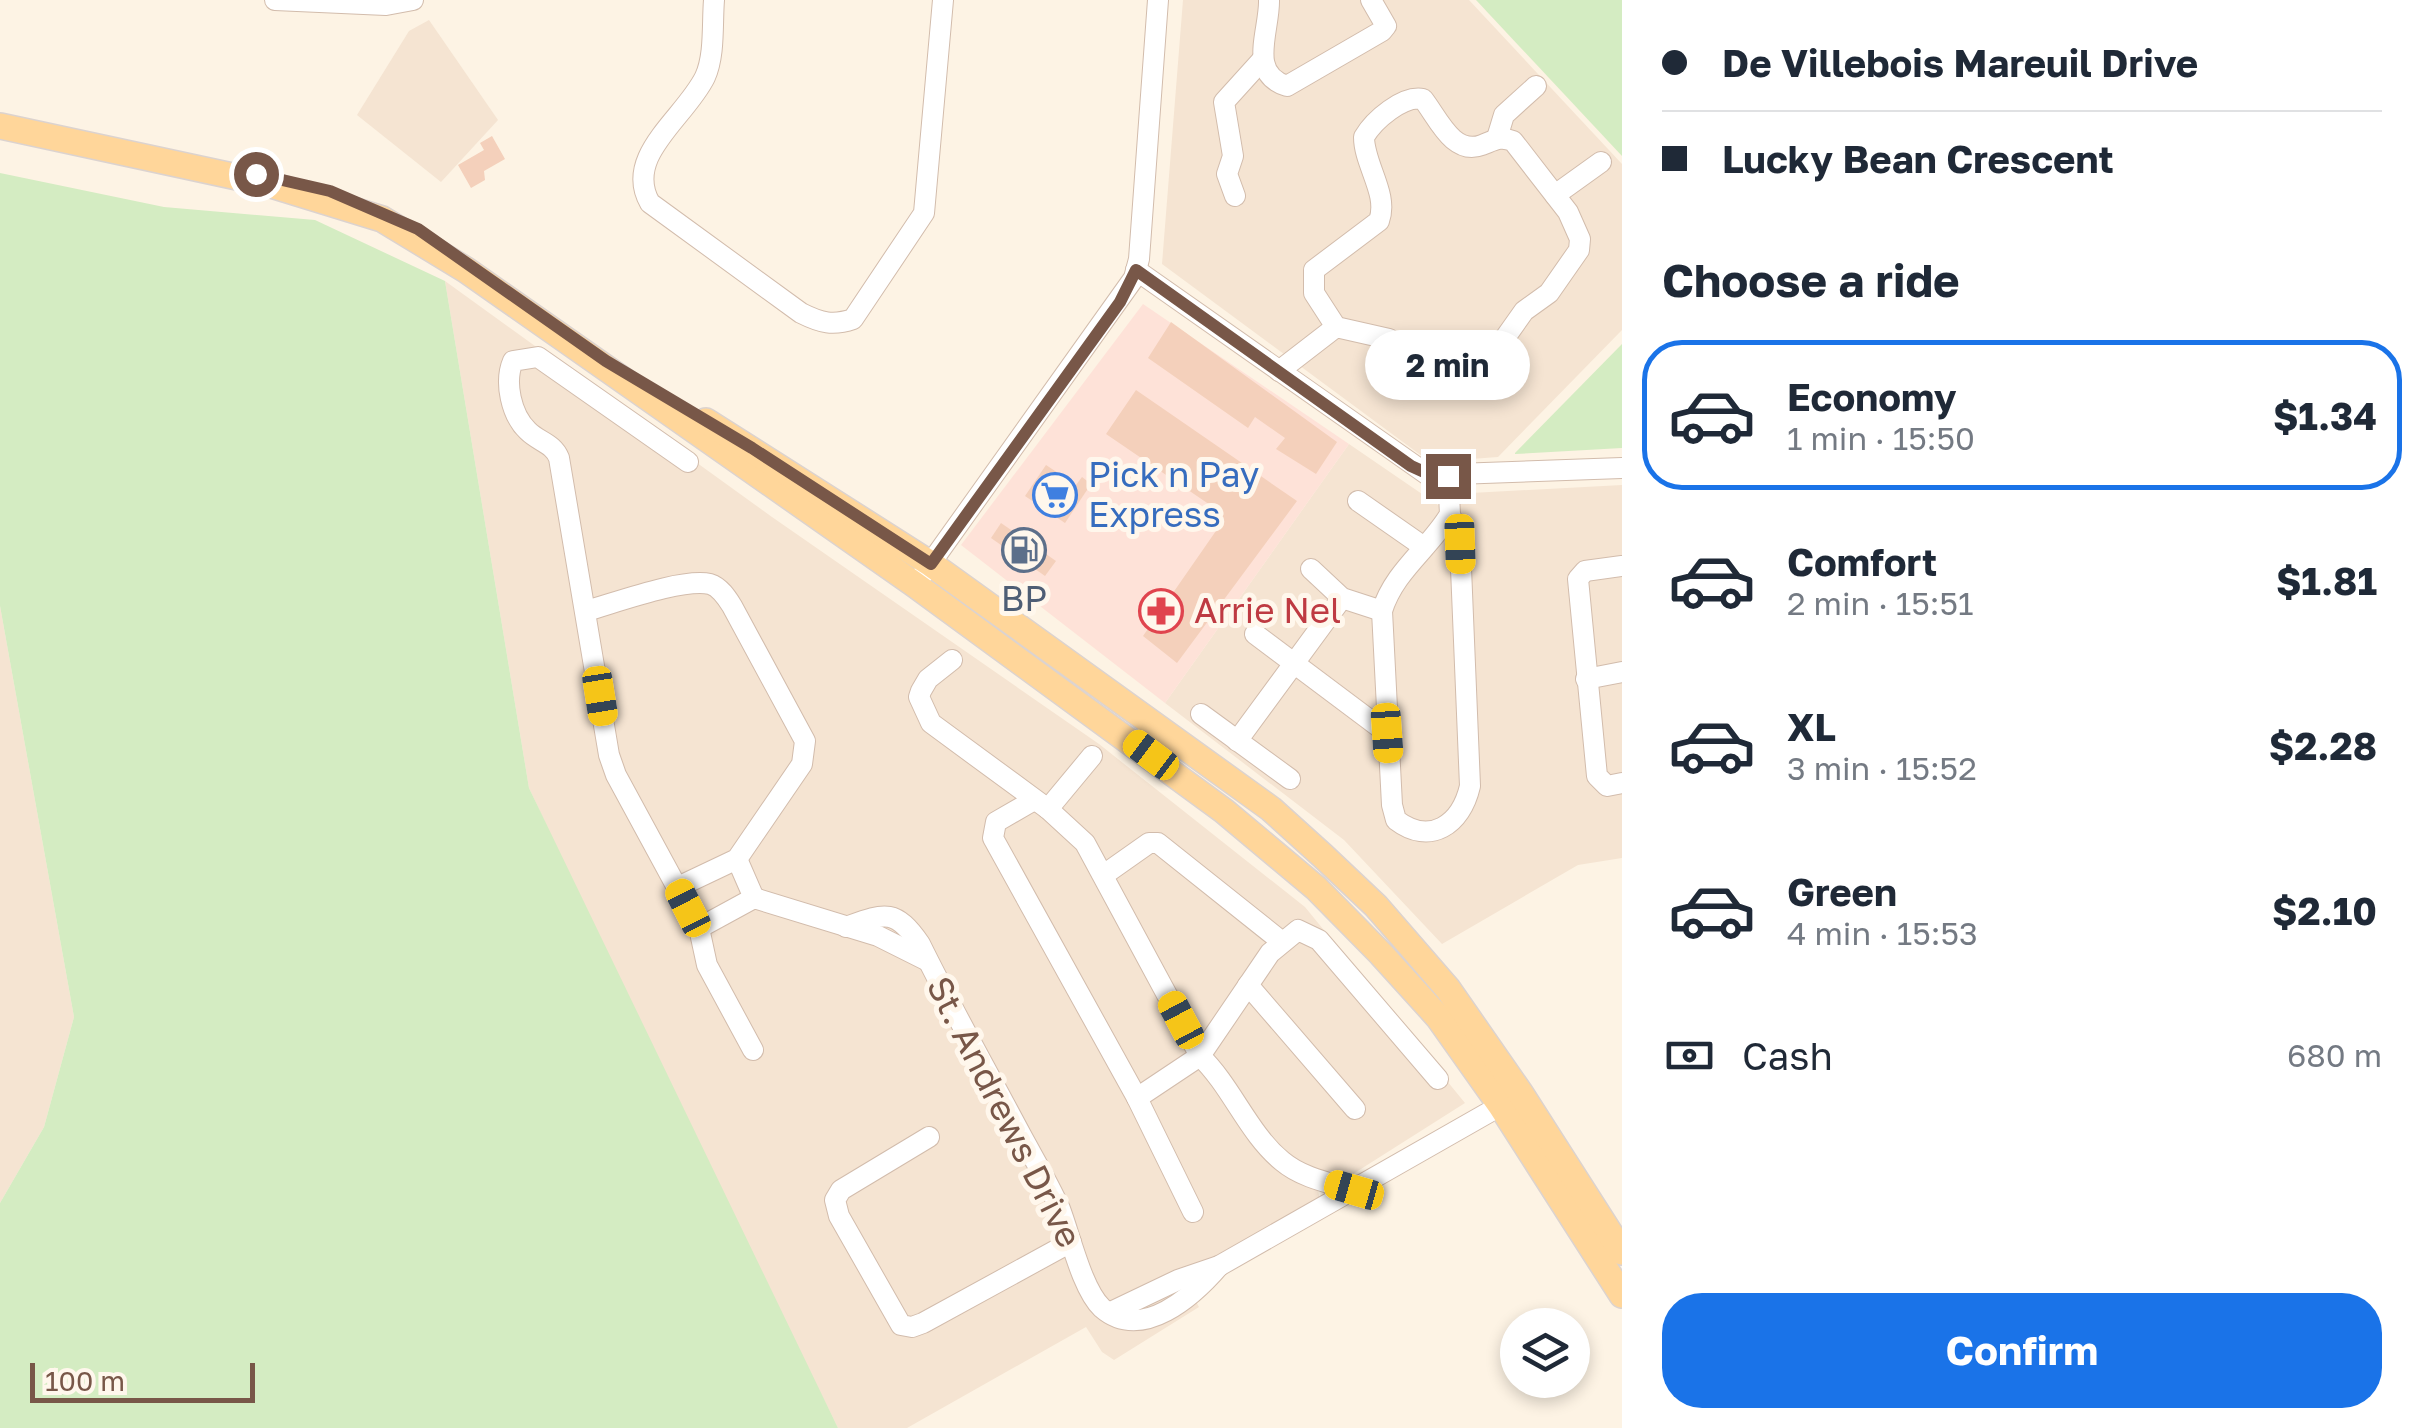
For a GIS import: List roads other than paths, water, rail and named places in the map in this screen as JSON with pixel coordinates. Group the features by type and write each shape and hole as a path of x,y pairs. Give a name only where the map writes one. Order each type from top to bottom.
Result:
{"main road":[{"path":"0,118 317,187 400,220 606,361 752,448 922,574 1316,888 1511,1100 1622,1252"},
{"path":"0,126 265,183 382,219 453,261 922,574"},
{"path":"1511,1100 1622,1295"}],"street":[{"path":"275,0 386,5 412,0"},
{"path":"714,0 710,64 649,154 640,186 650,202 802,314 820,323 838,324 854,319 924,213 943,0"},
{"path":"922,574 1120,302 1136,270 1158,0"},
{"path":"1235,196 1227,174 1233,156 1224,102 1262,60 1268,0"},
{"path":"1262,60 1278,83 1287,86 1301,80 1382,31 1386,26 1371,0"},
{"path":"1497,138 1504,114 1536,86"},
{"path":"1417,96 1460,144 1475,148 1497,138 1517,144 1555,195 1577,228 1579,250 1549,293 1524,312 1478,373 1443,385 1428,382 1389,339 1336,327 1314,294 1314,270 1375,227 1382,215 1365,154 1368,130 1417,96"},
{"path":"1555,195 1601,162"},
{"path":"1136,270 1411,466 1433,476 1622,468"},
{"path":"1279,371 1336,327"},
{"path":"688,462 538,357 519,358 508,372 514,409 526,430 555,450 572,526 609,756 624,793 699,928 707,966 753,1050"},
{"path":"1448,476 1450,514 1460,544 1470,786 1461,809 1432,834 1420,834 1396,820 1387,733 1382,611 1392,586 1450,514"},
{"path":"1358,501 1424,548"},
{"path":"1622,566 1579,575 1597,776 1607,786 1622,783"},
{"path":"1310,569 1342,598 1382,611"},
{"path":"586,611 698,584 717,588 732,606 806,740 802,764 737,859 678,887"},
{"path":"1237,741 1342,598"},
{"path":"1255,634 1387,733"},
{"path":"952,660 928,679 920,691 931,723 1041,805 1084,843 1200,1056 1225,1082 1285,1164 1346,1195 1511,1100"},
{"path":"1586,679 1622,672"},
{"path":"1201,714 1290,780"},
{"path":"1092,756 1041,805 996,822 993,838 1136,1098 1193,1212"},
{"path":"1104,874 1142,848 1158,843 1281,942"},
{"path":"699,928 754,898 737,859"},
{"name":"St. Andrews Drive","path":"754,898 900,945 928,960 1059,1206 1092,1293 1110,1312 1128,1319 1147,1318 1178,1305 1219,1266 1346,1195"},
{"path":"1136,1098 1200,1056 1281,942 1298,930 1319,940 1438,1080"},
{"path":"1248,985 1355,1109"},
{"path":"929,1137 841,1190 835,1200 839,1216 901,1325 923,1323 1072,1242"}],"place":[{"name":"Pick n Pay Express","path":"1055,495"},
{"name":"BP","path":"1024,550"},
{"name":"Arrie Nel","path":"1161,611"}]}
